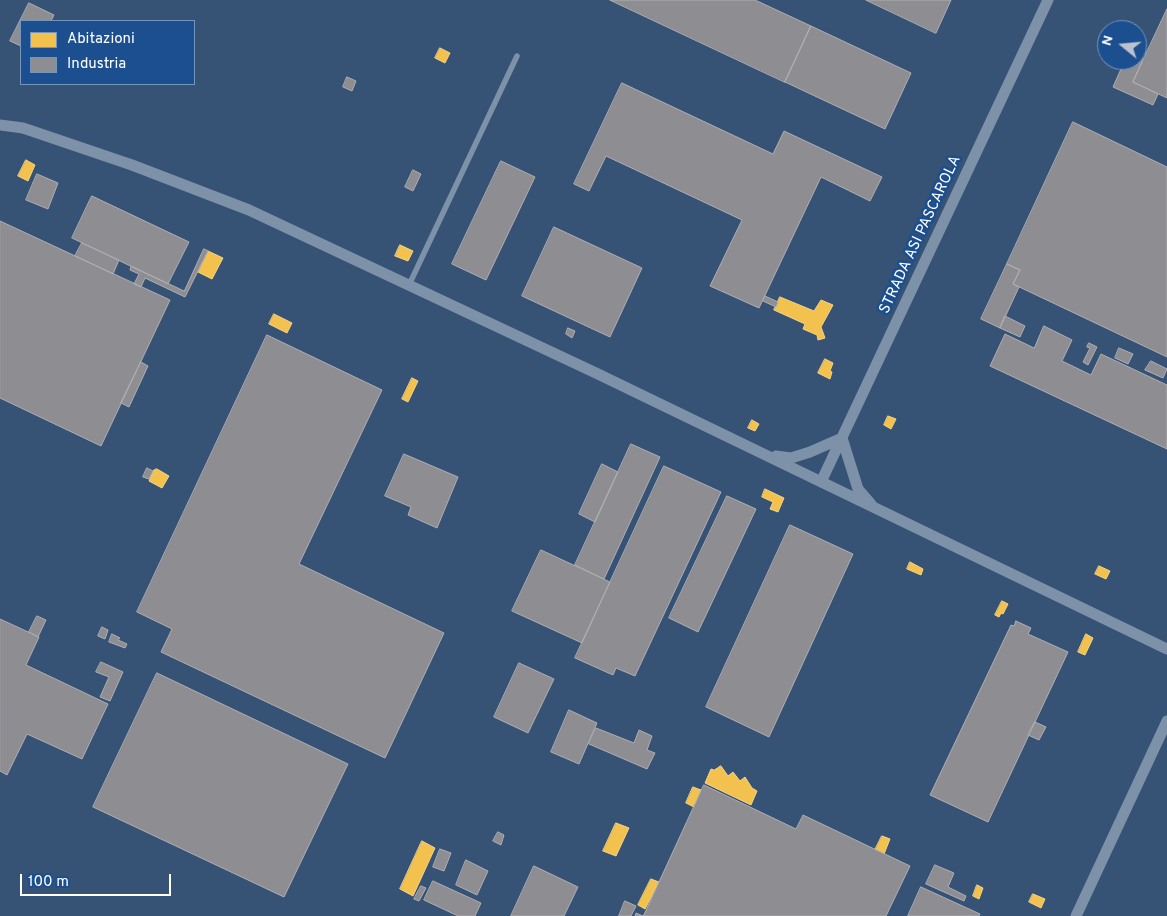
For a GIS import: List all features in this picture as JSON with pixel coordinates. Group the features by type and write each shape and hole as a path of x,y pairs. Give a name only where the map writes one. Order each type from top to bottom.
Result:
{"street":[{"name":"STRADA ASI PASCAROLA","path":"821,482 1048,0"},
{"path":"0,116 23,128 132,165 249,210 765,455 1167,649"},
{"path":"0,125 23,128"},
{"path":"765,455 791,458 842,438 858,489 872,507"},
{"path":"1076,916 1167,721"}],"lane":[{"path":"409,285 517,56"}],"building: Abitazioni":[{"path":"440,48 450,53 445,63 435,58"},
{"path":"26,160 35,165 28,181 18,176"},
{"path":"400,245 413,251 408,261 395,256"},
{"path":"208,251 223,258 212,279 198,272"},
{"path":"780,297 814,311 821,300 833,305 821,327 825,338 818,340 817,335 803,329 805,324 774,310"},
{"path":"274,314 292,323 287,333 269,324"},
{"path":"825,359 833,363 830,379 818,373"},
{"path":"412,378 418,381 408,402 402,399"},
{"path":"888,416 896,419 891,429 884,425"},
{"path":"752,420 759,424 755,431 748,428"},
{"path":"157,469 169,476 162,488 149,481 154,470"},
{"path":"765,489 784,498 778,512 770,509 773,502 762,497"},
{"path":"910,562 923,569 921,575 907,569"},
{"path":"1099,566 1110,571 1106,579 1095,574"},
{"path":"1002,601 1008,604 1003,614 1001,613 999,617 995,615"},
{"path":"1086,634 1093,638 1085,655 1078,652"},
{"path":"721,766 728,776 733,772 740,781 745,777 752,788 757,791 751,805 705,783 711,769 714,770"},
{"path":"693,787 701,790 694,807 686,803"},
{"path":"616,823 629,828 616,856 603,851"},
{"path":"882,836 890,839 884,854 875,850"},
{"path":"422,841 435,848 413,896 400,889"},
{"path":"651,879 659,882 645,909 638,905"},
{"path":"977,885 983,888 979,899 973,896"},
{"path":"1033,894 1045,899 1041,908 1029,902"}],"building: Industria":[{"path":"610,0 755,0 811,26 785,82"},
{"path":"866,0 951,0 936,33"},
{"path":"29,3 54,15 52,20 20,20"},
{"path":"1167,9 1167,98 1133,82 1139,70 1147,70 1147,52"},
{"path":"20,21 20,46 10,41"},
{"path":"811,26 911,73 885,129 785,82"},
{"path":"1121,70 1138,70 1133,82 1158,94 1153,105 1113,87"},
{"path":"347,77 356,81 352,91 343,87"},
{"path":"622,83 773,154 784,131 882,177 870,201 821,177 759,308 710,286 742,220 606,156 589,191 574,184"},
{"path":"1073,122 1167,167 1167,357 1013,284 1020,270 1007,264"},
{"path":"501,161 535,177 486,280 452,264"},
{"path":"413,170 421,174 413,191 405,187"},
{"path":"37,174 58,183 48,209 26,200"},
{"path":"92,196 189,242 168,284 72,238"},
{"path":"0,221 170,300 101,446 0,398"},
{"path":"554,227 642,268 610,337 522,296"},
{"path":"82,243 119,260 113,274 75,256"},
{"path":"204,249 208,251 185,297 145,278 141,287 134,284 139,274 130,270 131,266 184,291"},
{"path":"1007,264 1020,270 1013,284 1019,287 1000,328 981,319"},
{"path":"765,296 778,302 776,307 763,301"},
{"path":"1005,316 1025,326 1020,337 1000,328"},
{"path":"1044,326 1072,340 1062,361 1091,375 1101,354 1167,385 1167,449 990,366 1005,334 1034,348"},
{"path":"568,328 575,331 572,338 566,334"},
{"path":"267,335 382,390 299,564 444,633 385,758 161,652 172,629 137,612"},
{"path":"1089,343 1097,347 1088,365 1083,362 1090,348 1087,347"},
{"path":"1119,348 1133,354 1128,364 1115,358"},
{"path":"1151,361 1167,369 1163,378 1145,370"},
{"path":"141,362 148,366 129,407 121,403"},
{"path":"631,444 660,457 604,579 575,565"},
{"path":"404,454 458,477 437,528 408,515 411,507 385,496"},
{"path":"602,464 618,472 595,522 579,514"},
{"path":"664,466 721,492 635,676 616,668 613,675 575,658"},
{"path":"147,468 153,471 149,479 143,477"},
{"path":"727,496 756,509 698,632 669,618"},
{"path":"790,525 853,554 769,737 706,707"},
{"path":"541,550 610,582 582,643 512,611"},
{"path":"37,616 46,620 38,637 29,632"},
{"path":"0,619 39,637 26,665 108,704 82,759 27,734 7,775 0,771"},
{"path":"1016,621 1031,628 1028,634 1068,652 988,822 930,795 1011,625 1014,626"},
{"path":"102,627 108,630 105,639 98,636"},
{"path":"112,634 120,638 118,640 127,644 125,648 109,642"},
{"path":"101,662 123,672 110,701 100,697 109,677 96,672"},
{"path":"519,663 554,679 528,733 494,717"},
{"path":"157,673 348,764 284,897 93,807"},
{"path":"569,710 597,723 579,764 551,752"},
{"path":"1035,722 1046,727 1039,740 1028,735"},
{"path":"596,728 634,743 639,730 652,736 647,750 655,753 647,769 589,744"},
{"path":"704,785 796,829 803,815 910,866 886,916 643,916"},
{"path":"498,832 504,835 501,845 493,841"},
{"path":"440,849 451,853 444,871 433,867"},
{"path":"466,860 488,871 477,895 456,885"},
{"path":"935,865 954,873 948,887 966,896 964,901 926,884"},
{"path":"534,866 578,887 564,916 511,916"},
{"path":"433,881 481,903 475,916 458,916 424,900"},
{"path":"421,886 426,888 419,901 414,899"},
{"path":"921,887 980,914 979,916 908,916"},
{"path":"625,901 636,906 631,916 619,916"}]}
